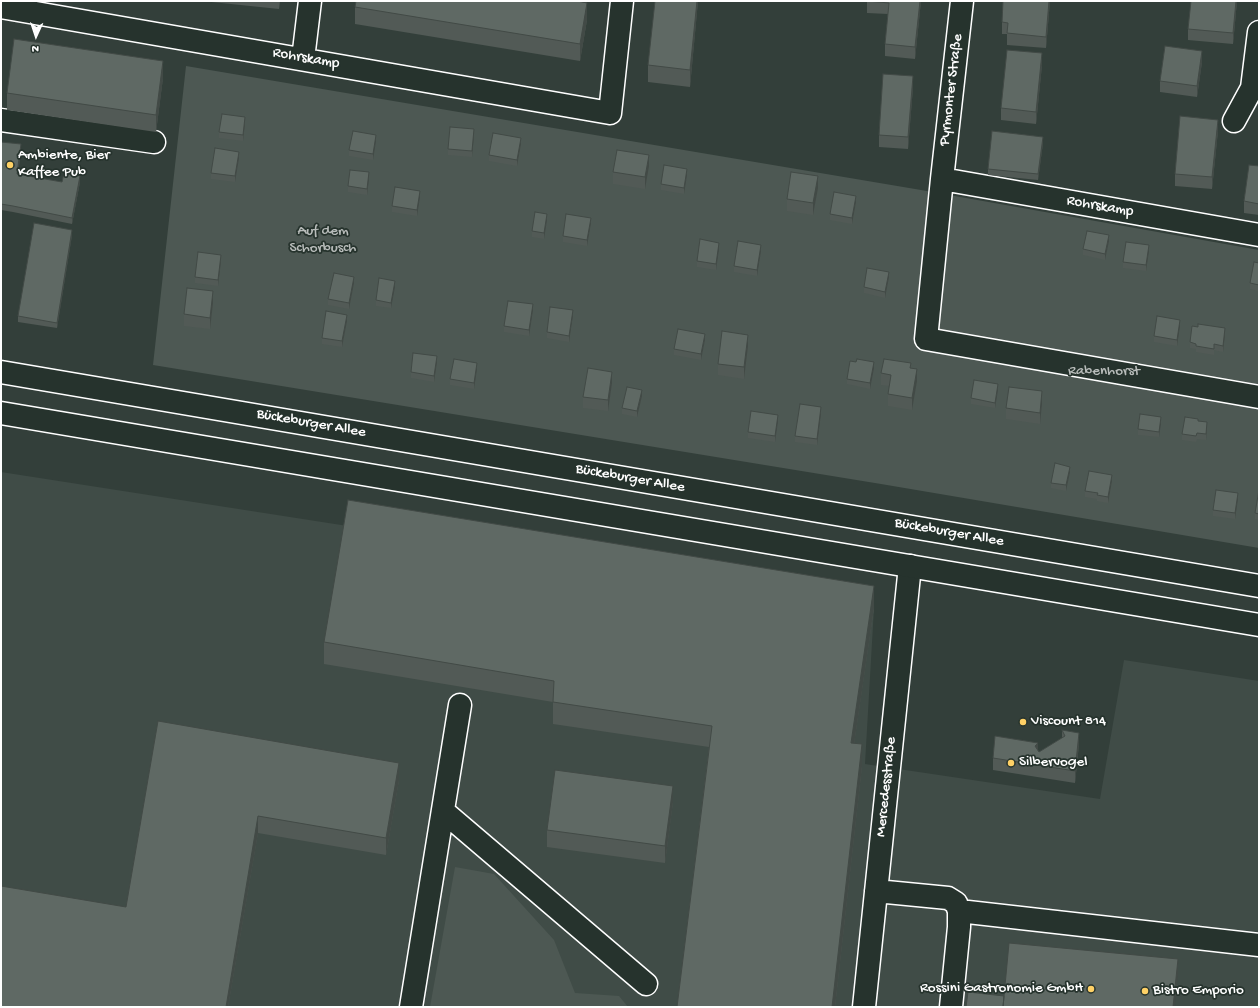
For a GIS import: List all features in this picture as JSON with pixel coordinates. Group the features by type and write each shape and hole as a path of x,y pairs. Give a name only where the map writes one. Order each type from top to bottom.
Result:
{"main road":[{"path":"304,59 310,1"},
{"name":"Rohrskamp","path":"1,7 610,113 622,1"},
{"name":"Pyrmonter Straße","path":"962,1 926,339 1259,397"},
{"path":"1234,121 1252,88 1259,32"},
{"path":"1,120 154,142"},
{"name":"Rohrskamp","path":"942,179 1259,235"},
{"name":"Bückeburger Allee","path":"1,372 1259,586"},
{"path":"1,413 1259,625"},
{"name":"Mercedesstraße","path":"864,1007 910,566"},
{"path":"411,1007 460,705"},
{"path":"443,811 646,984"},
{"path":"876,891 948,898 956,903 959,911 951,1007"},
{"path":"959,911 1259,945"}],"shaded area":[{"path":"1,472 874,608 865,764 1100,799 1124,660 1259,681 1259,1007 1,1007"}],"green space":[{"name":"Auf dem Schorbusch","path":"186,66 921,190 1259,250 1259,548 881,484 153,365"},
{"path":"455,867 494,874 554,940 575,993 619,996 628,1007 430,1007"}],"building":[{"path":"356,1 577,1 587,3 580,44 355,7"},
{"path":"655,1 697,1 690,70 648,65"},
{"path":"867,1 920,1 915,47 885,44 889,3"},
{"path":"1003,1 1049,1 1046,37 1007,33 1008,23 1002,22"},
{"path":"1191,1 1236,1 1233,33 1188,29"},
{"path":"14,39 163,61 156,115 7,93"},
{"path":"1165,46 1202,51 1197,86 1160,81"},
{"path":"1007,50 1042,53 1036,112 1001,108"},
{"path":"883,74 913,76 908,137 879,135"},
{"path":"222,114 245,117 243,135 219,132"},
{"path":"1180,116 1218,120 1212,177 1175,174"},
{"path":"450,127 474,129 472,151 448,149"},
{"path":"353,131 376,135 373,154 349,150"},
{"path":"992,131 1043,137 1038,174 988,169"},
{"path":"493,133 521,138 517,160 489,155"},
{"path":"1,142 21,144 17,174 62,182 64,173 80,176 72,218 1,204"},
{"path":"215,148 239,152 235,176 211,173"},
{"path":"617,150 649,155 645,177 613,172"},
{"path":"664,165 687,169 684,188 661,184"},
{"path":"1249,165 1259,166 1259,204 1244,201"},
{"path":"350,170 369,172 367,189 348,186"},
{"path":"791,172 818,176 813,203 787,199"},
{"path":"395,187 420,191 417,210 392,206"},
{"path":"834,192 856,196 852,218 830,214"},
{"path":"535,212 547,214 544,233 532,231"},
{"path":"566,214 591,218 587,240 563,236"},
{"path":"34,223 72,230 57,323 18,316"},
{"path":"1087,231 1109,235 1105,254 1083,249"},
{"path":"700,239 719,243 716,264 697,261"},
{"path":"738,241 761,245 757,270 734,266"},
{"path":"1126,242 1149,245 1146,265 1123,262"},
{"path":"198,252 221,255 218,280 195,277"},
{"path":"1254,262 1259,263 1259,285 1250,283"},
{"path":"867,268 889,272 885,292 864,287"},
{"path":"334,273 354,277 349,303 328,299"},
{"path":"379,278 395,281 391,303 376,300"},
{"path":"187,288 213,291 210,318 184,314"},
{"path":"508,301 533,304 529,330 504,326"},
{"path":"550,307 573,310 569,336 547,332"},
{"path":"326,311 347,315 342,341 322,338"},
{"path":"1157,316 1180,320 1177,340 1154,336"},
{"path":"1198,324 1225,328 1223,346 1214,344 1214,349 1196,346 1196,344 1190,342 1192,326 1198,327"},
{"path":"678,329 705,334 701,354 674,349"},
{"path":"722,331 748,335 744,367 718,364"},
{"path":"413,353 437,356 434,376 411,372"},
{"path":"454,359 477,363 474,383 450,379"},
{"path":"857,359 874,362 870,383 847,379 850,361 856,362"},
{"path":"884,359 911,363 910,368 917,369 912,398 888,394 891,375 881,373"},
{"path":"588,368 612,372 608,400 583,397"},
{"path":"974,380 998,384 995,403 971,398"},
{"path":"627,387 642,390 637,411 622,408"},
{"path":"1009,387 1042,391 1040,413 1006,408"},
{"path":"800,404 821,407 817,439 795,436"},
{"path":"751,411 778,415 775,436 748,432"},
{"path":"1140,414 1161,417 1159,432 1138,429"},
{"path":"1185,417 1207,422 1206,434 1197,433 1196,436 1182,434"},
{"path":"1055,463 1070,467 1066,485 1051,483"},
{"path":"1089,471 1112,475 1108,497 1097,495 1098,493 1085,491"},
{"path":"1216,490 1238,493 1235,513 1213,510"},
{"path":"1259,490 1259,514 1255,513"},
{"path":"348,500 874,586 851,743 862,744 832,1007 677,1007 712,726 553,702 554,681 324,642"},
{"path":"158,721 399,763 386,838 258,816 226,1007 1,1007 1,886 126,907"},
{"path":"1062,730 1079,733 1075,771 993,758 995,736 1038,743 1035,746 1039,752 1065,736"},
{"path":"555,770 673,786 665,846 547,830"},
{"name":"Rossini Gastronomie GmbH","path":"1009,943 1178,959 1173,1007 1003,1007"},
{"path":"968,992 1004,996 1003,1007 966,1007"}],"place":[{"name":"Ambiente, Bier Kaffee Pub","path":"10,165"},
{"name":"Viscount 814","path":"1023,722"},
{"name":"Silbervogel","path":"1011,763"},
{"name":"Rossini Gastronomie GmbH","path":"1091,989"},
{"name":"Bistro Emporio","path":"1145,991"}],"park label":[{"name":"Rabenhorst","path":"1104,372"}]}
